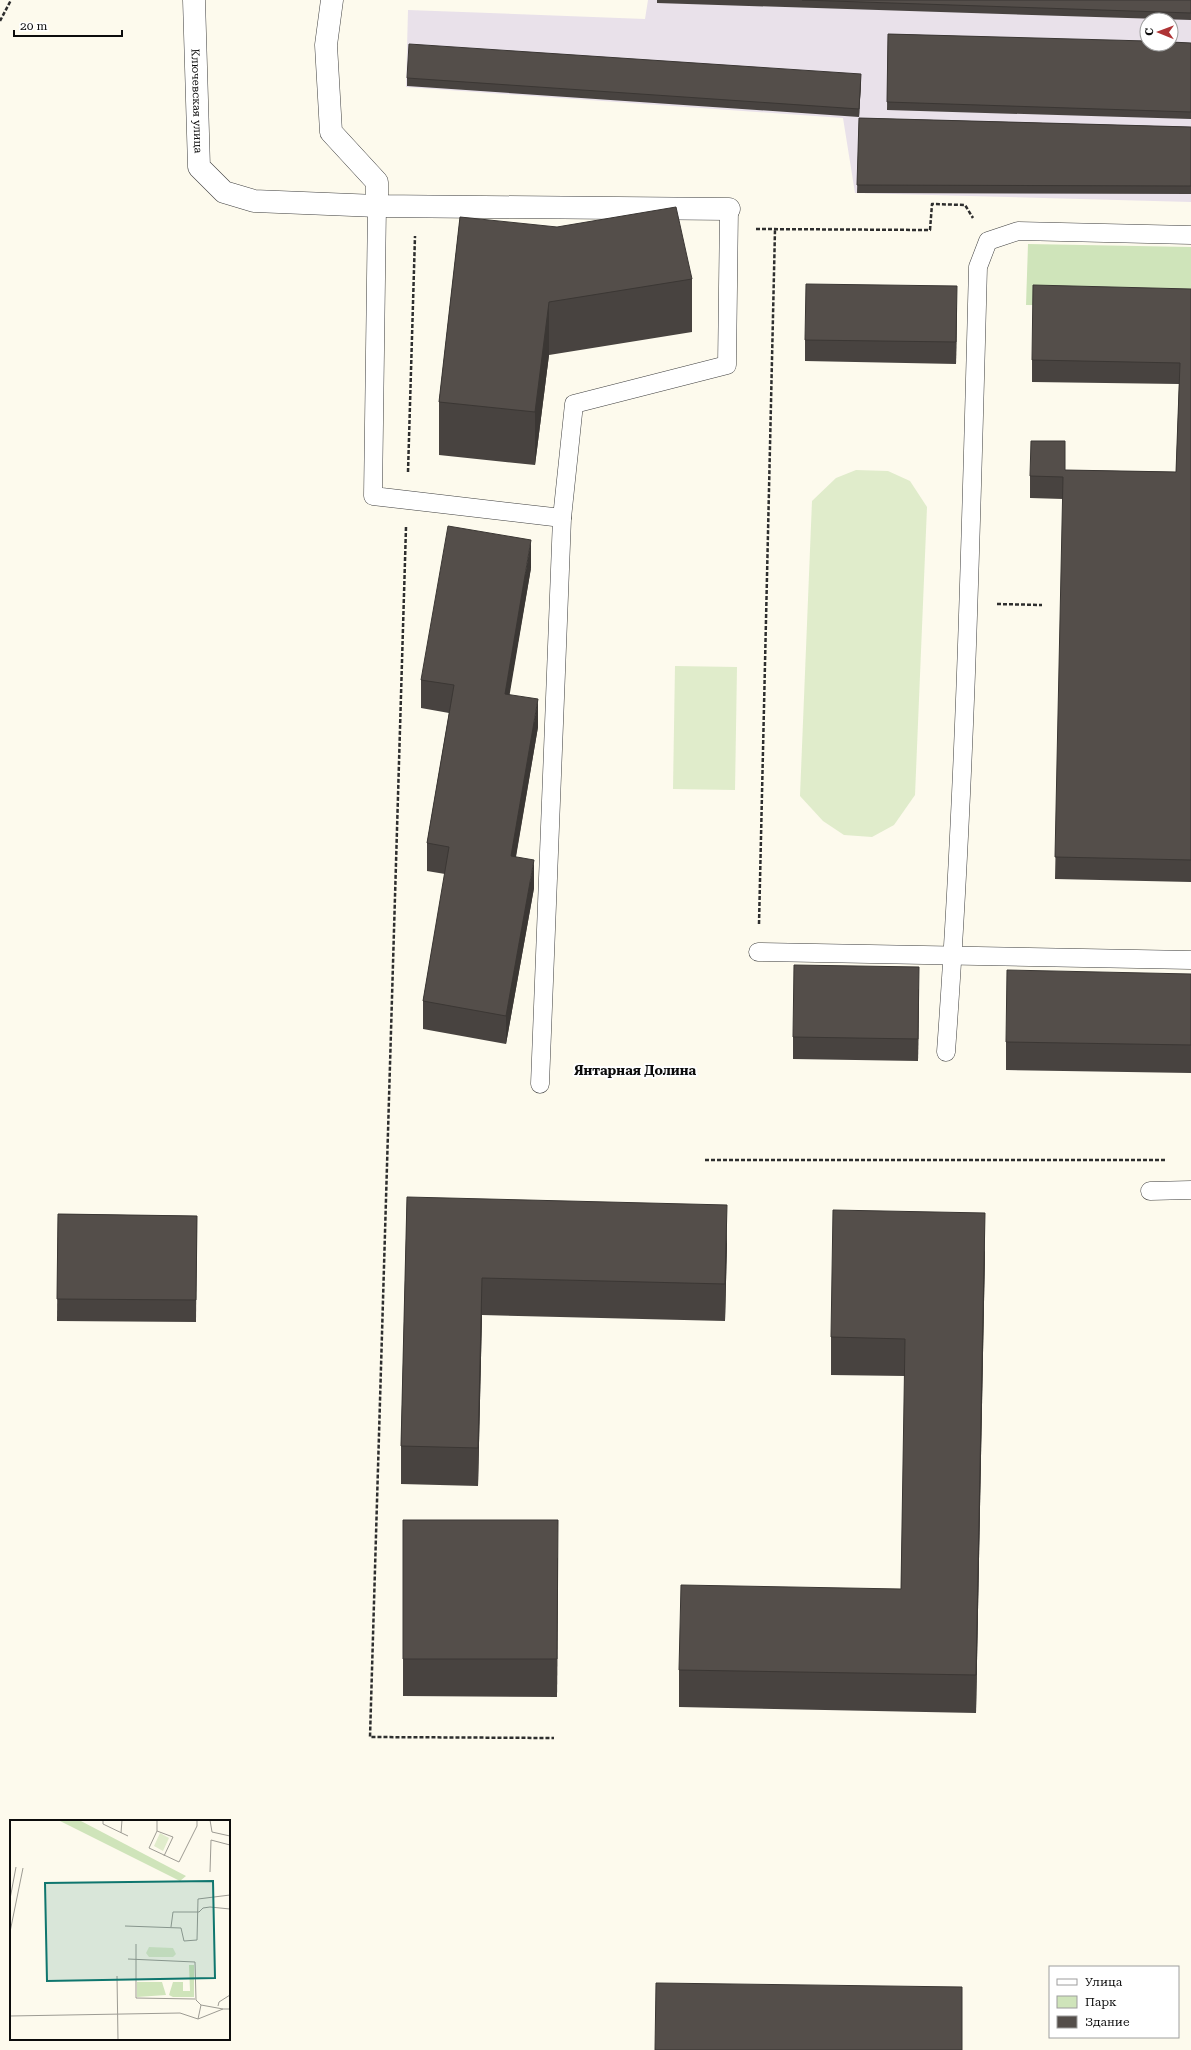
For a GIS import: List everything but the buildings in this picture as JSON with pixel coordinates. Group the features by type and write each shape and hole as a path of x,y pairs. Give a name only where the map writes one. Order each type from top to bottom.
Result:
{"street":[{"name":"Ключевская улица","path":"194,0 199,167 224,192 254,201 377,206"},
{"path":"332,0 326,45 331,132 377,182 377,206 729,219"}],"lane":[{"path":"377,206 373,496 562,518"},
{"path":"540,1084 562,518 574,404 727,365 729,219"},
{"path":"946,1052 953,955 968,604 978,267 988,241 1018,231 1191,235"},
{"path":"758,952 1191,960"},
{"path":"1150,1191 1191,1190"}],"path":[{"path":"0,21 11,0"},
{"path":"729,219 775,229 930,230"},
{"path":"415,228 370,1737 554,1738"},
{"path":"758,952 775,229"},
{"path":"968,604 1042,605"},
{"path":"705,1160 1175,1160"}],"shaded area":[{"path":"648,0 1191,0 1191,202 855,193 843,118 406,87 408,10 645,19"}],"green space":[{"path":"1028,244 1191,247 1191,307 1026,305"},
{"path":"856,470 888,471 910,481 927,507 915,795 894,825 872,837 844,835 823,821 800,796 812,501 836,478"},
{"path":"675,666 737,667 735,790 673,789"}],"district":[{"name":"Янтарная Долина","path":"635,1070"}]}
